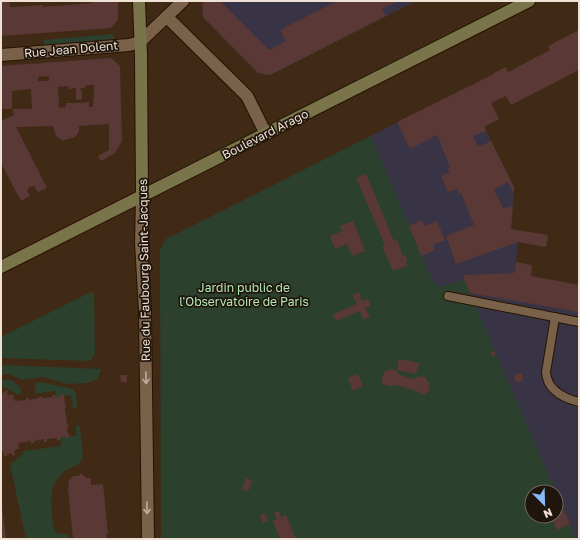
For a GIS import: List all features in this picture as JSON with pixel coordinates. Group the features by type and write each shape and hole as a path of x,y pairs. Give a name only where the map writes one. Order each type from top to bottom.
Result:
{"main road":[{"name":"Rue du Faubourg Saint-Jacques","path":"139,1 142,196"},
{"name":"Boulevard Arago","path":"1,267 529,1"}],"street":[{"path":"140,42 183,1"},
{"path":"167,17 247,96 266,134"},
{"name":"Rue Jean Dolent","path":"1,55 129,45 140,42"},
{"name":"Rue du Faubourg Saint-Jacques","path":"142,196 141,243 145,311 148,539"}],"lane":[{"path":"448,296 579,322"},
{"path":"555,317 546,372 547,379 556,392 566,398 579,402"}],"shaded area":[{"path":"206,1 416,1 270,75 258,73 203,17 202,4"},
{"path":"465,88 514,187 511,229 520,230 514,273 579,285 579,539 218,539 296,174"}],"green space":[{"path":"114,34 114,40 44,45 44,40"},
{"name":"Jardin public de l'Observatoire de Paris","path":"371,136 433,282 439,287 464,280 553,484 524,484 524,524 564,524 564,511 576,539 161,539 160,250 166,239"},
{"path":"93,292 94,295 95,354 92,359 89,361 1,358 1,337"},
{"path":"1,365 101,369 98,379 87,383 68,384 43,377 23,380 8,374 1,375"},
{"path":"1,379 14,381 21,389 21,393 18,395 7,388 1,387"},
{"path":"40,382 73,389 76,393 77,407 73,408 71,395 56,397 55,391 35,394 35,383"},
{"path":"76,425 80,427 83,452 82,459 79,464 64,472 55,482 51,500 54,527 58,534 68,534 69,539 26,539 10,464 20,457 24,451 61,446 60,437 68,438 68,436 76,436"}],"building":[{"path":"1,1 9,1 10,7 43,5 43,7 92,3 92,1 118,1 118,19 111,28 1,36"},
{"path":"206,1 220,1 269,50 286,41 280,30 337,1 398,1 382,9 386,16 270,75 258,73 203,17 202,4"},
{"path":"579,30 579,70 511,105 506,96 491,103 499,119 484,127 486,131 473,136 478,147 491,141 514,187 514,194 508,182 494,189 503,208 513,206 511,229 548,235 546,247 518,242 456,264 446,236 474,225 461,193 459,194 457,189 448,192 441,176 450,172 448,168 450,167 437,135 410,149 397,122 506,67 508,72 550,50 548,46"},
{"path":"111,58 120,66 122,141 115,153 101,161 98,156 109,150 109,124 79,126 79,131 75,137 65,140 62,140 56,136 53,126 16,127 47,188 38,192 33,186 28,188 27,191 30,196 21,201 1,163 1,121 14,115 13,109 32,109 31,89 12,91 12,109 1,109 1,66","holes":["49,76 49,81 38,81 38,77","86,85 94,85 93,107 89,107 89,102 66,103 66,107 59,108 58,87 68,86 69,89 76,88 76,100 82,99 82,92 80,88 85,88"]},
{"path":"366,174 394,241 397,240 403,256 405,255 408,262 406,263 407,266 393,271 382,246 385,245 356,178"},
{"path":"422,220 425,226 437,221 445,240 433,245 435,250 421,256 409,226"},
{"path":"353,221 365,251 352,256 347,244 335,249 330,236 342,231 340,226"},
{"path":"516,262 532,265 531,276 579,285 579,312 470,293 464,280 464,275 514,273"},
{"path":"359,292 362,301 368,299 371,306 365,308 370,316 363,320 360,311 336,321 333,314 357,304 352,295"},
{"path":"494,351 496,355 493,357 490,352"},
{"path":"399,359 419,363 416,374 397,370"},
{"path":"392,369 397,371 399,375 414,379 419,376 425,377 429,383 429,391 424,395 414,390 395,385 390,386 383,384 381,379 384,373 387,370"},
{"path":"518,373 522,374 523,380 520,382 515,381 514,376"},
{"path":"358,374 363,386 353,391 348,378"},
{"path":"120,375 127,375 127,383 121,382"},
{"path":"8,390 7,393 10,396 12,394 14,396 12,398 14,398 15,401 26,400 26,398 29,398 29,400 42,396 42,398 53,397 52,395 55,395 56,397 64,394 67,424 69,427 67,427 68,434 70,436 68,436 69,438 60,437 60,440 57,441 57,438 47,439 47,442 44,442 44,439 34,441 34,443 31,444 31,441 19,443 19,446 17,446 19,449 16,449 14,452 15,455 13,456 11,453 4,456 4,453 1,450 1,393 5,392"},
{"path":"80,473 86,478 91,478 91,485 103,484 108,534 106,534 107,539 73,538 68,482 73,476 79,476"},
{"path":"246,478 252,481 248,492 242,489"},
{"path":"2,507 6,539 1,539"},
{"path":"564,510 570,524 557,530 554,524 564,524"},
{"path":"279,511 281,517 286,515 296,539 280,539 273,521 277,519 274,513"},
{"path":"265,513 268,521 263,523 260,515"}]}
